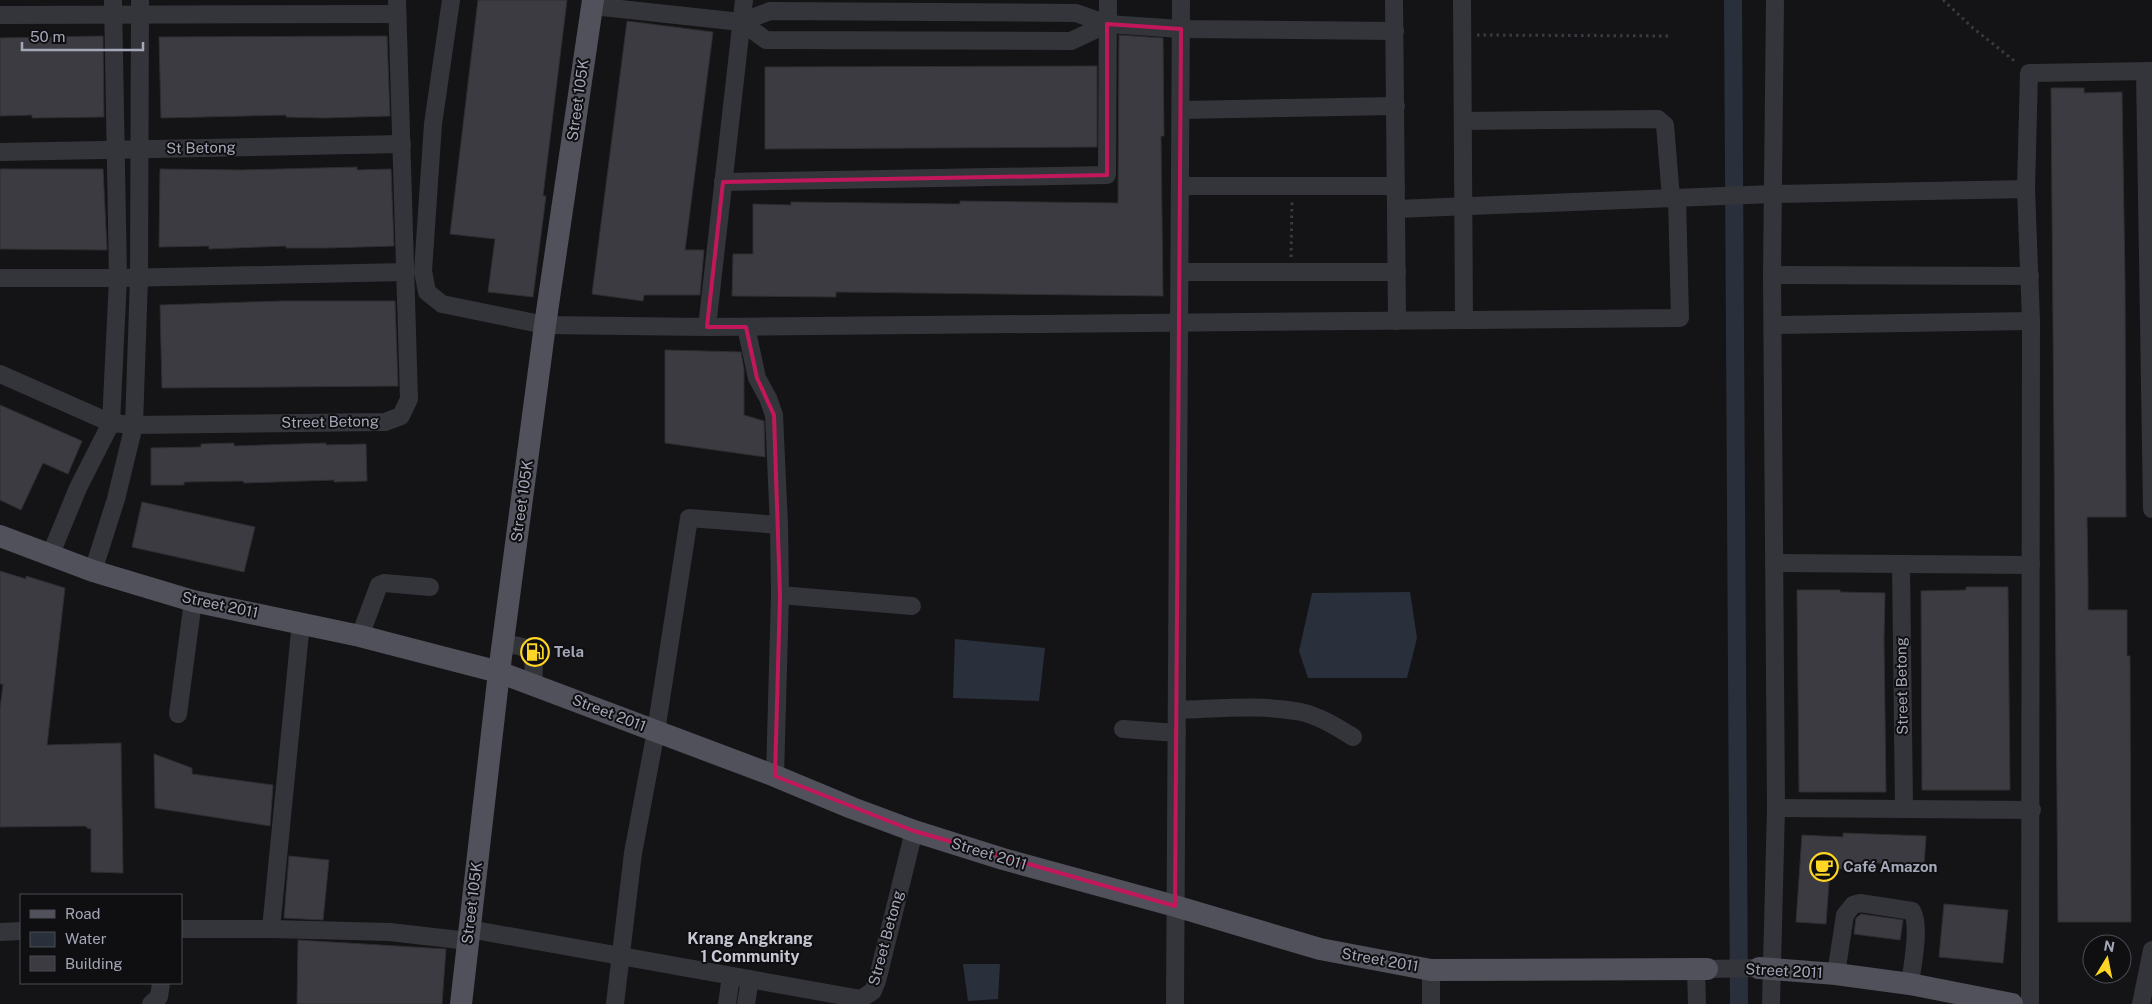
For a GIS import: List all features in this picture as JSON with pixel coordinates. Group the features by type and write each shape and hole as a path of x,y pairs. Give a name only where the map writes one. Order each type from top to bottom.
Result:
{"main road":[{"name":"Street 105K","path":"461,1004 499,672 545,325 593,3"},
{"name":"Street 2011","path":"0,536 93,571 193,601 301,622 499,672 775,776 914,831 1003,859 1175,906 1320,949 1431,970 1702,969"},
{"name":"Street 2011","path":"1766,968 1836,974 1910,984 2012,1004"}],"street":[{"path":"451,0 433,124 423,271 427,292 442,304 545,325 707,327 1680,318 1674,198 1665,125 1658,120 1463,121"},
{"path":"707,327 744,0"},
{"path":"723,182 1107,175 1108,0"},
{"path":"1175,1004 1181,0"},
{"path":"1394,0 1398,321"},
{"path":"1462,0 1464,320"},
{"path":"1772,1004 1766,968 1776,808 1772,275 1775,0"},
{"path":"593,3 741,22 770,11 1076,13 1108,24 1181,29 1395,31"},
{"path":"93,571 116,499 134,426 140,278 140,7"},
{"path":"0,15 140,7 397,7"},
{"name":"Street Betong","path":"0,374 111,423 134,426 385,422 401,416 409,399 397,7"},
{"path":"50,556 78,488 111,423 118,278 113,8"},
{"path":"741,22 766,40 1071,41 1108,24"},
{"path":"2030,1004 2032,810 2031,321 2026,189 2029,73 2148,71 2152,509"},
{"path":"1181,110 1396,106"},
{"name":"St Betong","path":"0,152 402,144"},
{"path":"1180,186 1396,186"},
{"path":"1396,209 1773,194 2026,189"},
{"path":"0,278 140,278 406,272"},
{"path":"1180,272 1397,272"},
{"path":"1772,275 2030,276"},
{"path":"1773,325 2031,321"},
{"path":"746,326 757,378 768,398 774,415 780,595 775,776"},
{"path":"615,1004 634,852 656,731 689,518 779,525"},
{"path":"1774,563 2031,565"},
{"name":"Street Betong","path":"1901,564 1904,808"},
{"path":"360,636 379,585 384,583 430,587"},
{"path":"780,595 912,606"},
{"path":"178,714 193,601"},
{"path":"271,929 301,622"},
{"path":"503,644 516,644 526,648 531,653 534,661 532,684"},
{"path":"1177,710 1259,708 1302,712 1329,723 1353,737"},
{"path":"1123,729 1177,733"},
{"path":"1776,808 2032,810"},
{"name":"Street Betong","path":"182,929 271,929 469,935 622,954 750,980 826,999 877,998 914,831"},
{"path":"1836,974 1845,915 1853,905 1860,903 1912,911 1916,917 1910,984"},
{"path":"0,932 20,930"},
{"path":"2141,1004 2152,950"},
{"name":"Street 2011","path":"1702,969 1766,968"},
{"path":"1697,1004 1702,969"},
{"path":"1431,970 1431,1004"},
{"path":"727,1004 731,976"},
{"path":"746,1004 750,980"},
{"path":"151,1004 160,997 161,984"}],"path":[{"path":"1944,0 1973,28 2029,73"},
{"path":"1462,35 1672,36"},
{"path":"1291,272 1292,185"}],"highlighted area":[{"path":"1107,24 1181,29 1175,906 914,831 775,776 780,595 774,415 757,378 746,327 707,327 723,182 1107,175"}],"water":[{"path":"1410,592 1417,638 1407,678 1308,678 1299,651 1312,593"},
{"path":"955,639 1045,648 1039,701 953,698"},
{"path":"963,964 1000,964 998,999 968,1001"}],"building":[{"path":"478,0 567,0 543,196 546,196 533,297 488,292 495,239 450,234"},
{"path":"627,21 713,32 685,250 704,250 700,295 644,295 643,301 592,294"},
{"path":"1119,35 1163,38 1164,136 1161,136 1163,296 836,292 836,297 732,296 733,254 753,254 753,204 791,205 791,202 960,204 960,201 1118,203"},
{"path":"103,36 104,117 32,118 32,115 0,116 0,38"},
{"path":"387,36 390,116 324,118 286,117 286,115 161,118 159,37"},
{"path":"1097,66 1097,147 765,149 765,67"},
{"path":"2051,88 2084,88 2084,93 2122,92 2126,517 2087,517 2088,610 2127,610 2127,656 2130,656 2131,922 2058,922"},
{"path":"357,167 357,170 391,169 394,246 286,248 286,246 209,249 209,246 159,247 160,169 241,170"},
{"path":"0,169 103,169 107,250 0,249"},
{"path":"281,301 395,301 398,386 162,388 160,305"},
{"path":"665,350 741,352 744,370 744,415 764,421 765,457 665,443"},
{"path":"0,405 82,441 68,474 43,463 21,510 0,500"},
{"path":"234,443 234,446 326,443 326,445 366,444 367,481 184,482 184,485 151,485 151,448 201,447 201,444"},
{"path":"142,502 255,527 244,572 132,547"},
{"path":"0,571 26,579 26,576 65,588 47,745 121,743 123,873 91,872 91,829 86,826 0,827 0,709 3,684 0,684"},
{"path":"1966,587 2008,587 2010,790 1922,790 1921,591 1966,590"},
{"path":"1797,590 1885,593 1886,792 1799,792"},
{"path":"154,754 192,768 192,774 273,785 270,826 155,808"},
{"path":"1843,833 1926,836 1924,866 1861,862 1860,870 1830,868 1826,924 1796,922 1802,835 1843,837"},
{"path":"289,856 329,860 323,920 284,918"},
{"path":"1944,904 2008,910 2003,963 1939,957"},
{"path":"1861,914 1903,920 1900,940 1854,934 1856,918"},
{"path":"298,940 446,949 442,1004 297,1004"}],"waterway":[{"path":"1733,0 1739,1004"}],"place":[{"name":"Tela","path":"535,652"},
{"name":"Café Amazon","path":"1824,867"}],"district":[{"name":"Krang Angkrang 1 Community","path":"750,947"}]}
